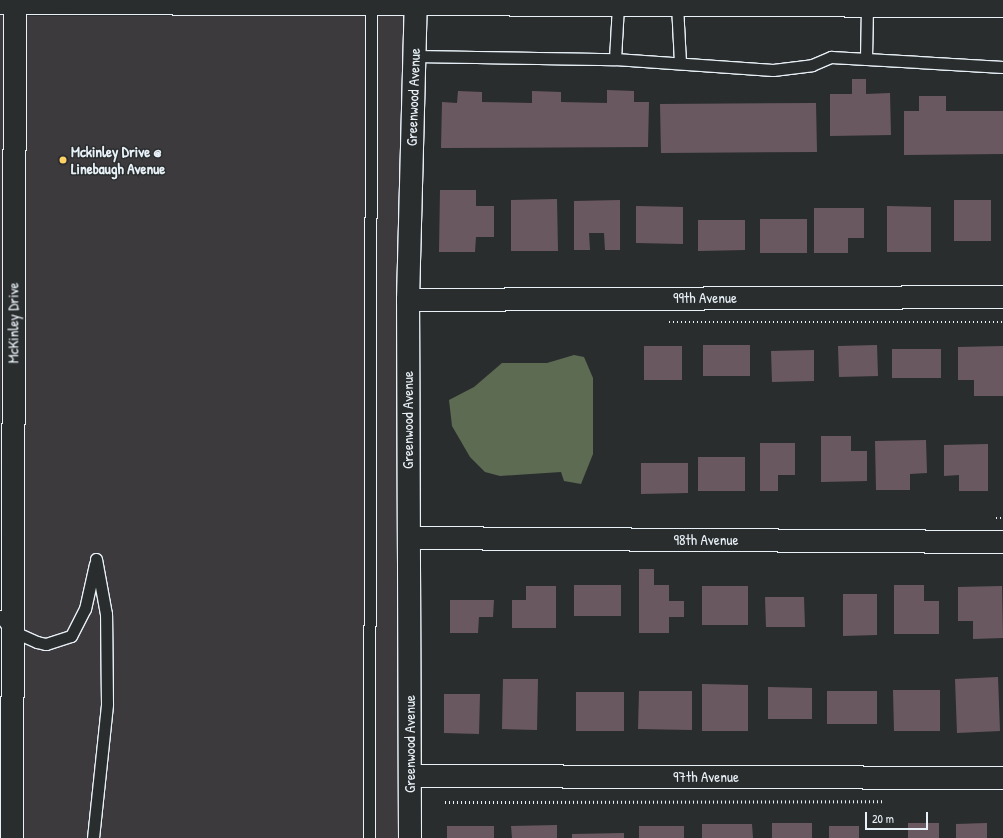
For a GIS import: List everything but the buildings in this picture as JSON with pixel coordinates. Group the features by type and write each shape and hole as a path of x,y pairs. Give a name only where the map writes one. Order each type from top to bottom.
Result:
{"street":[{"path":"10,2 371,2 867,7 1003,6"},
{"name":"McKinley Drive","path":"10,2 5,623 12,838"},
{"name":"Greenwood Avenue","path":"410,838 408,300 416,3"},
{"name":"99th Avenue","path":"408,300 1003,297"},
{"name":"98th Avenue","path":"409,538 1003,542"},
{"name":"97th Avenue","path":"410,776 1003,778"}],"lane":[{"path":"369,838 371,2"},
{"path":"615,59 618,5"},
{"path":"677,5 680,63"},
{"path":"866,59 867,7"},
{"path":"414,56 615,59 773,70 812,65 831,57 1003,67"},
{"path":"5,623 46,644 71,636 85,609 96,559 106,614 107,704 93,838"}],"path":[{"path":"662,322 1003,322"},
{"path":"445,802 891,801"}],"shaded area":[{"path":"0,15 4,16 0,555"},
{"path":"405,15 397,287 399,838 23,838 26,16"},
{"path":"0,685 2,838 0,838"}],"green space":[{"path":"574,355 584,357 593,378 593,454 581,484 564,481 561,472 500,476 485,472 470,457 452,426 449,400 474,387 502,363 547,363"}],"place":[{"name":"Mckinley Drive @ Linebaugh Avenue","path":"63,160"}]}
